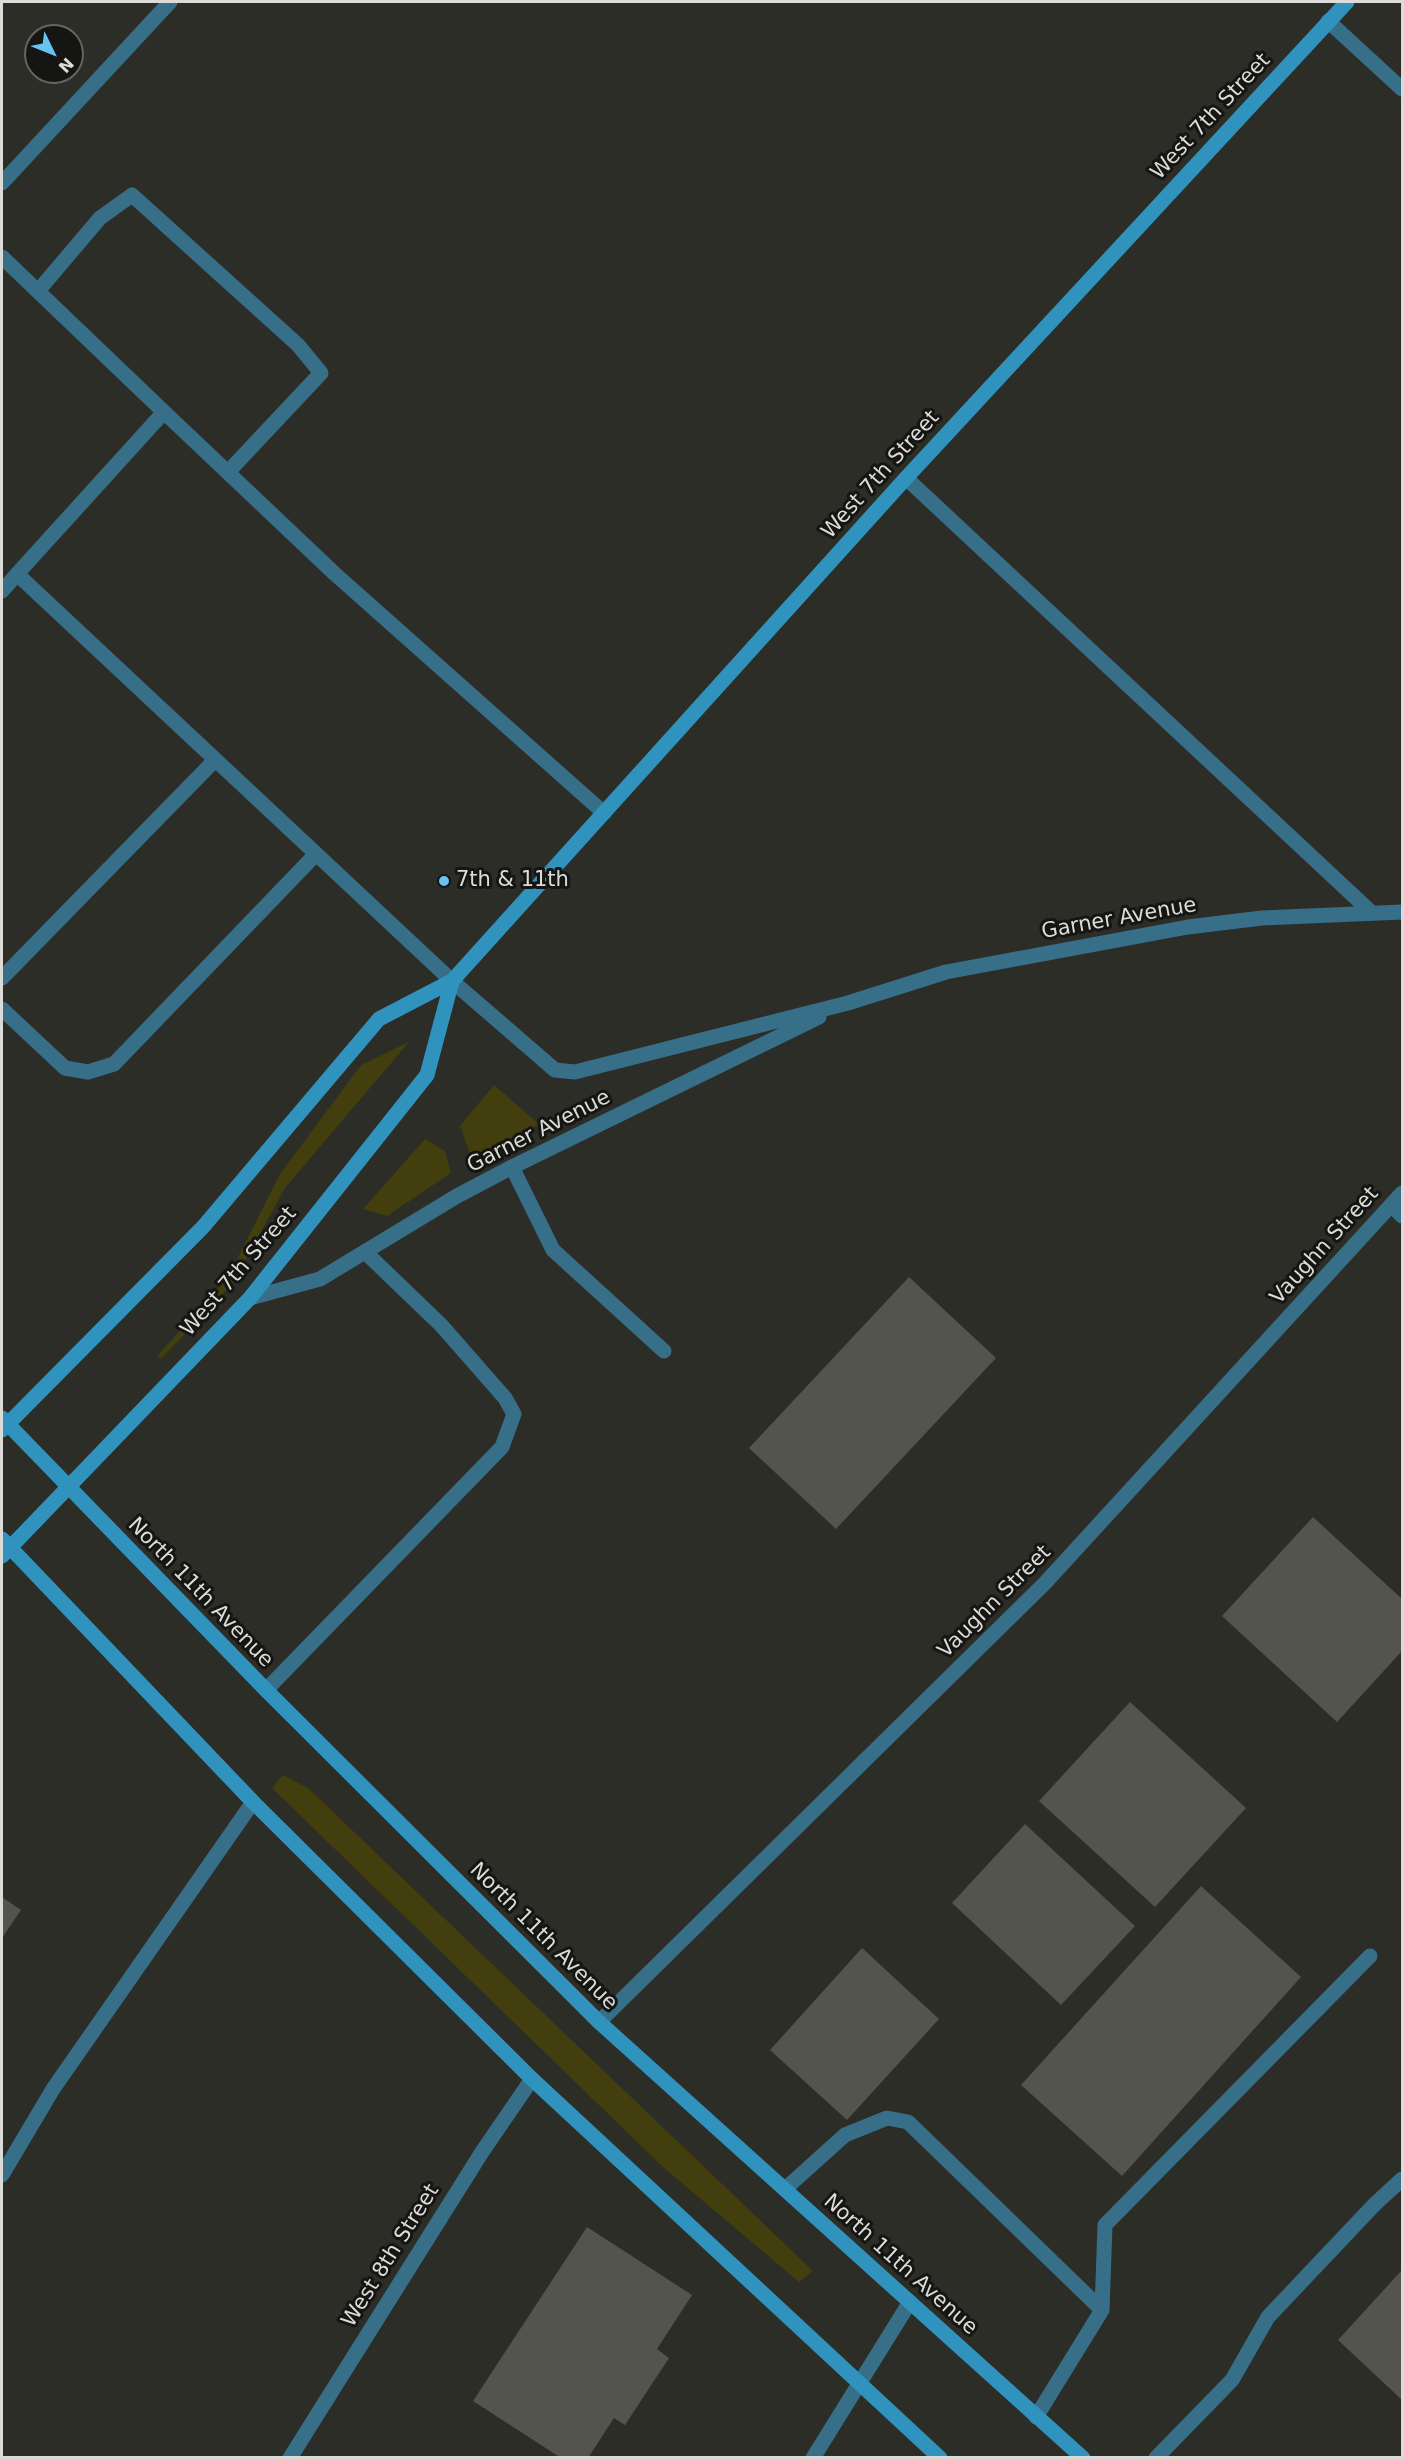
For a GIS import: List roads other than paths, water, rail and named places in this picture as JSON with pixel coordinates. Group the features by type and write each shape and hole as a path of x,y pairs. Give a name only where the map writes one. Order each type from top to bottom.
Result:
{"main road":[{"name":"West 7th Street","path":"4,1424 203,1227 380,1019 452,981 906,478 1347,2"},
{"name":"West 7th Street","path":"4,1548 68,1486 250,1298 427,1075 452,981"},
{"name":"North 11th Avenue","path":"4,1424 68,1486 266,1690 599,2022 1083,2457"},
{"path":"4,1548 253,1802 532,2079 940,2457"}],"street":[{"path":"2,183 170,2"},
{"path":"1328,21 1402,89"},
{"path":"38,291 100,218 132,195 298,345 321,373 228,472"},
{"path":"2,257 335,574 604,813"},
{"path":"2,591 164,412"},
{"path":"906,478 1372,913"},
{"name":"Garner Avenue","path":"17,574 452,981 555,1070 575,1072 848,1003 946,972 1188,927 1262,918 1402,912"},
{"path":"2,978 215,760"},
{"path":"2,1009 65,1068 88,1072 114,1064 316,854"},
{"name":"Garner Avenue","path":"250,1298 320,1279 457,1196 512,1167 848,1003"},
{"path":"512,1167 553,1250 664,1351"},
{"name":"Vaughn Street","path":"599,2022 1045,1583 1402,1193"},
{"path":"1391,1205 1402,1216"},
{"path":"266,1690 502,1447 514,1414 505,1398 441,1325 365,1252"},
{"path":"2,2175 53,2089 253,1802"},
{"path":"1036,2417 1102,2310 1105,2224 1370,1956"},
{"name":"West 8th Street","path":"290,2457 482,2152 532,2079"},
{"path":"784,2189 845,2135 887,2118 908,2122 1102,2310"},
{"path":"1156,2457 1232,2380 1268,2317 1374,2205 1402,2179"},
{"path":"813,2457 910,2302"}],"place":[{"name":"7th & 11th","path":"444,881"}]}
